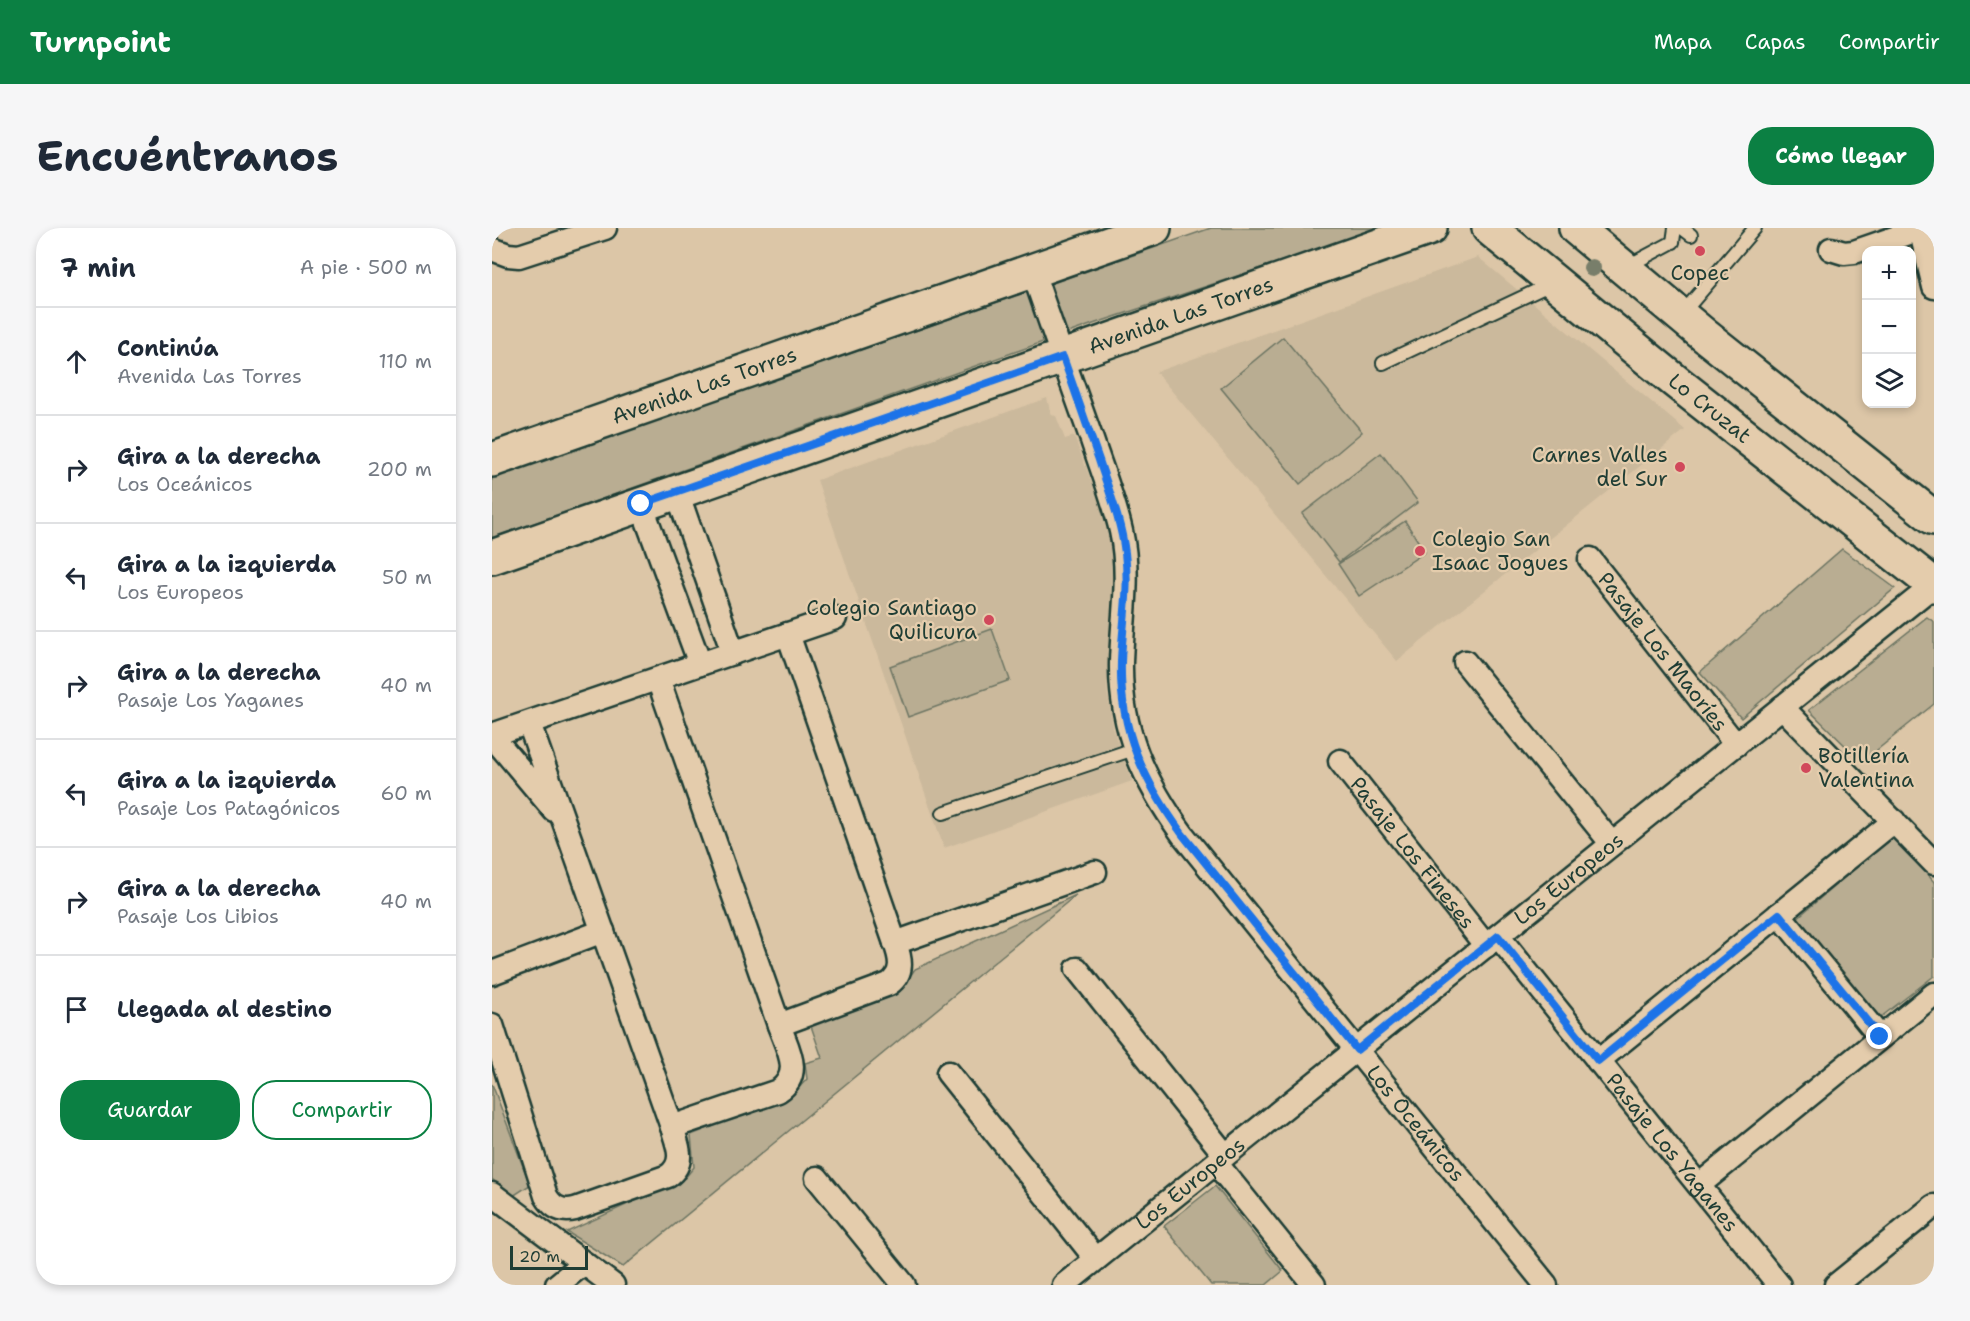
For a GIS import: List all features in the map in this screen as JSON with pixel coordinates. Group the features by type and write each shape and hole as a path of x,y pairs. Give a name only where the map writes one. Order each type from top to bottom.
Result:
{"street":[{"path":"492,249 507,255 519,256 605,228"},
{"name":"Avenida Las Torres","path":"492,460 1154,228"},
{"name":"Avenida Las Torres","path":"492,557 1430,228"},
{"name":"Lo Cruzat","path":"1489,228 1684,388 1934,585"},
{"path":"1831,249 1844,253 1854,252 1921,228 1934,287"},
{"path":"1589,234 1623,268 1681,316 1934,518"},
{"name":"Los Oceánicos","path":"1033,272 1114,507 1125,554 1127,578 1121,662 1122,694 1125,719 1141,767 1183,835 1546,1285"},
{"path":"677,492 733,653"},
{"path":"641,504 700,664"},
{"name":"Pasaje Los Maoríes","path":"1590,559 1736,745"},
{"name":"Los Europeos","path":"1064,1285 1934,585"},
{"path":"565,823 492,736 835,618"},
{"path":"779,1025 889,984 895,980 901,967 901,960 788,634"},
{"path":"1465,662 1612,844"},
{"path":"658,679 792,1064 790,1080 778,1091 672,1127"},
{"path":"1782,707 1934,863"},
{"path":"492,1025 546,1196 559,1209 575,1209 668,1176 677,1167 680,1159 672,1127 529,723"},
{"name":"Pasaje Los Fineses","path":"1340,760 1492,941"},
{"path":"1598,1061 1894,821"},
{"path":"895,943 1095,873"},
{"path":"1779,914 1880,1037"},
{"path":"492,973 603,931"},
{"name":"Pasaje Los Yaganes","path":"1492,941 1598,1061 1779,1285"},
{"path":"1077,969 1314,1285"},
{"path":"1699,1185 1934,994"},
{"path":"948,1073 1096,1259"},
{"path":"817,1178 904,1285"},
{"path":"492,1194 613,1285"},
{"path":"1836,1285 1931,1216"},
{"path":"557,1285 584,1263"}],"lane":[{"path":"1623,268 1677,245 1675,228"},
{"path":"1681,316 1710,273 1740,238 1755,228"},
{"path":"1383,363 1554,282"},
{"path":"943,813 1134,749"}],"shaded area":[{"path":"1211,228 1381,228 1096,323 492,538 492,478"},
{"name":"Colegio San Isaac Jogues","path":"1478,257 1685,430 1397,661 1156,372"},
{"path":"1283,337 1362,432 1300,484 1221,388"},
{"name":"Colegio Santiago Quilicura","path":"1047,398 1051,415 1056,416 1065,439 1074,436 1101,507 1112,544 1115,590 1107,690 1114,732 1132,781 944,848 817,480"},
{"path":"1381,453 1418,502 1339,562 1302,514"},
{"path":"1405,521 1425,552 1359,596 1338,564"},
{"path":"1842,549 1895,588 1741,718 1700,672"},
{"path":"1927,617 1934,622 1934,704 1862,762 1809,710"},
{"path":"992,629 1010,680 908,717 890,666"},
{"path":"1894,835 1934,882 1934,976 1877,1020 1796,919"},
{"path":"1076,895 623,1267 567,1232 685,1178 694,1167 691,1135 792,1095 807,1079 805,1063 822,1058 811,1026 903,986 915,969"},
{"path":"492,1084 530,1185 513,1196 492,1179"},
{"path":"1215,1186 1283,1271 1266,1285 1211,1285 1164,1226"}],"place":[{"name":"Copec","path":"1700,251"},
{"name":"Carnes Valles del Sur","path":"1680,467"},
{"name":"Colegio San Isaac Jogues","path":"1420,551"},
{"name":"Colegio Santiago Quilicura","path":"989,620"},
{"name":"Botillería Valentina","path":"1806,768"}],"route":[{"path":"641,504 1063,357 1121,530 1127,578 1121,662 1122,694 1125,719 1141,767 1170,818 1357,1050 1498,936 1598,1061 1779,914 1880,1037"}]}
